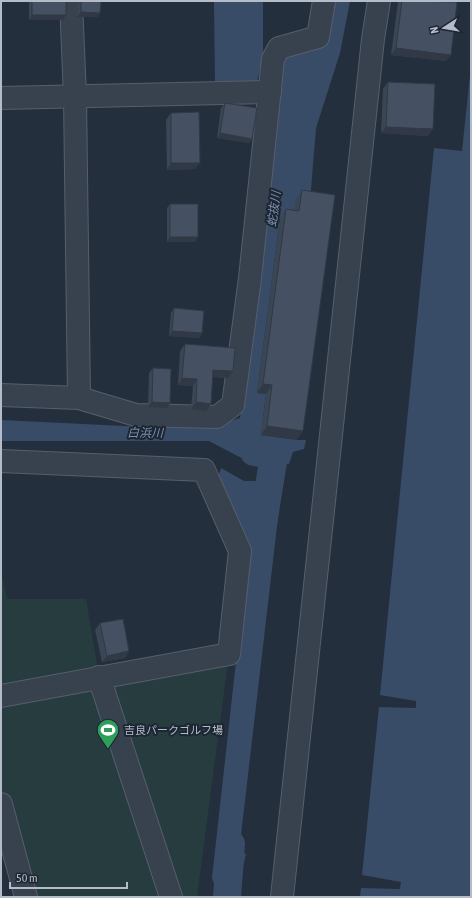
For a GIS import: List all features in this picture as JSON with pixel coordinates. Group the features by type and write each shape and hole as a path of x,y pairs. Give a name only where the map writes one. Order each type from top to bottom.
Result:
{"street":[{"path":"71,1 75,97 79,398"},
{"path":"1,395 79,398 136,415 217,417 233,406 250,278 273,59 279,48 318,37 324,1"},
{"path":"282,897 373,39 379,1"},
{"path":"1,98 270,92"},
{"path":"1,461 204,470 240,551 229,654 1,696"},
{"path":"99,677 171,897"},
{"path":"1,804 26,897"}],"green space":[{"name":"吉良パークゴルフ場","path":"1,572 7,599 86,599 99,677 229,654 197,897 26,897 1,804"}],"water":[{"path":"214,1 263,1 263,57 257,82 215,81"},
{"path":"333,1 350,1 340,53 316,128 310,201 293,220 280,218 257,393 266,394 261,435 306,440 304,449 293,452 289,464 255,465 209,441 1,441 1,420 145,427 211,427 240,418 262,216 283,53 304,51"},
{"path":"471,66 471,897 360,897 361,888 400,889 401,882 362,875 379,707 416,708 416,701 380,695 434,148 462,151"},
{"path":"221,468 244,481 256,481 281,492 239,852 246,854 240,879 215,886 212,878 249,544 217,480"}],"building":[{"path":"32,1 66,1 66,15 32,15"},
{"path":"81,1 101,1 100,13 81,12"},
{"path":"402,1 457,2 451,55 396,48"},
{"path":"388,82 435,84 433,129 386,127"},
{"path":"225,103 257,108 252,139 220,133"},
{"path":"199,112 200,163 171,163 171,113"},
{"path":"302,190 335,195 303,431 267,426 272,385 263,384 286,209 299,211"},
{"path":"170,204 198,204 198,237 170,237"},
{"path":"174,308 204,311 202,333 172,331"},
{"path":"185,344 235,348 233,371 213,370 211,404 196,402 197,379 182,378"},
{"path":"153,368 171,369 170,403 152,402"},
{"path":"123,619 129,651 107,656 100,623"}],"waterway":[{"path":"251,445 254,452 274,455 263,524"},
{"path":"227,897 231,844"}],"place":[{"name":"吉良パークゴルフ場","path":"108,750"}],"water label":[{"name":"蛇抜川","path":"274,209"},
{"name":"白浜川","path":"145,433"}]}
